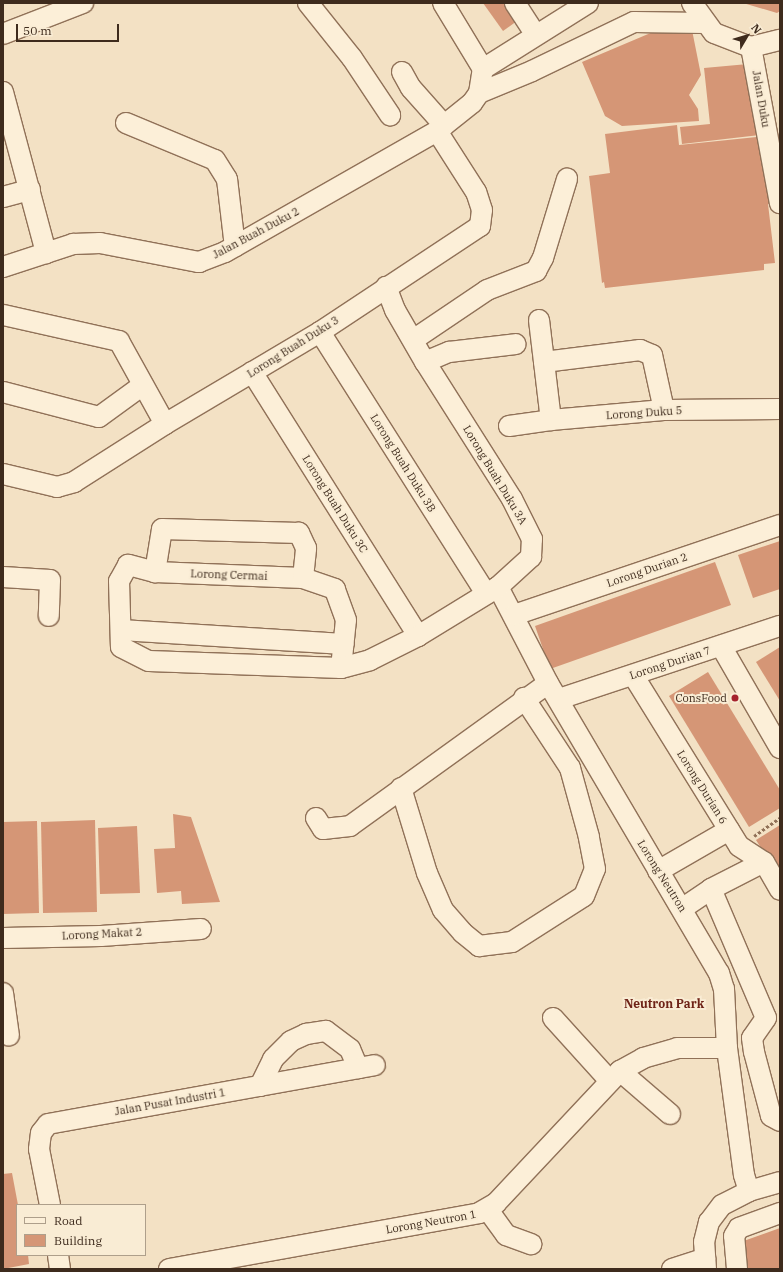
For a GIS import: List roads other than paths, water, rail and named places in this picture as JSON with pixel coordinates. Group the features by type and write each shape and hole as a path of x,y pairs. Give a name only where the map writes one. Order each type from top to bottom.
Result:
{"street":[{"path":"3,34 51,9 83,3"},
{"path":"308,3 352,58 390,115"},
{"path":"443,3 483,69 479,93"},
{"path":"515,3 536,35"},
{"path":"483,69 588,3"},
{"path":"692,3 705,23 723,38 751,47 780,40"},
{"path":"479,93 532,71 634,22 705,23"},
{"name":"Jalan Duku","path":"751,47 780,203"},
{"name":"Lorong Buah Duku 3","path":"3,474 57,487 74,482 165,424 320,332 480,226 482,210 476,192 440,128 411,88 402,72"},
{"path":"3,92 46,253"},
{"name":"Jalan Buah Duku 2","path":"3,267 73,244 100,244 199,262 235,247 440,128 472,103 479,93"},
{"path":"126,123 215,160 227,179 235,247"},
{"path":"413,340 487,290 536,271 543,258 567,179"},
{"path":"3,198 30,190"},
{"name":"Lorong Buah Duku 3A","path":"121,630 121,647 149,661 341,668 370,660 418,636 492,590 531,557 532,539 512,499 425,362 395,310 386,287"},
{"path":"3,315 118,341 165,424"},
{"path":"539,320 551,420"},
{"name":"Lorong Buah Duku 3B","path":"320,332 492,590"},
{"path":"425,362 449,352 516,344"},
{"path":"544,362 640,350 652,355 664,410"},
{"name":"Lorong Buah Duku 3C","path":"252,372 418,636"},
{"path":"3,392 99,417 143,385"},
{"name":"Lorong Duku 5","path":"509,426 551,420 664,410 780,409"},
{"name":"Lorong Durian 2","path":"514,615 780,525"},
{"path":"154,572 162,529 299,533 306,548 303,578"},
{"name":"Lorong Cermai","path":"121,630 119,581 128,565 154,572 303,578 335,589 346,620 344,644"},
{"path":"3,577 50,580 49,616"},
{"name":"Lorong Neutron","path":"492,590 514,615 548,682 658,871 683,908 719,973 724,989 727,1048 744,1175 749,1191"},
{"name":"Lorong Durian 7","path":"559,699 780,626"},
{"path":"121,630 344,644 341,668"},
{"path":"721,646 780,748"},
{"name":"Lorong Durian 6","path":"633,675 734,838 764,862 780,890"},
{"path":"316,818 323,829 350,826 548,682"},
{"path":"401,788 427,873 443,910 463,933 480,946 512,942 584,896 595,869 589,837 570,768 524,698"},
{"path":"658,871 734,838"},
{"path":"683,908 711,890 764,862"},
{"path":"711,890 766,1018 752,1038 754,1052 771,1116 780,1121"},
{"name":"Lorong Makat 2","path":"3,938 101,936 201,929"},
{"path":"3,993 9,1036"},
{"path":"553,1018 615,1076 670,1114"},
{"name":"Jalan Pusat Industri 1","path":"50,1204 39,1149 41,1133 48,1124 260,1086 367,1066 326,1031 306,1034 291,1041 273,1059 260,1086"},
{"name":"Lorong Neutron 1","path":"169,1269 468,1216 488,1210 615,1076 643,1058 677,1048 727,1048"},
{"path":"672,1269 705,1264 704,1242 709,1222 722,1205 749,1191 780,1182"},
{"path":"488,1210 506,1235 531,1244"},
{"path":"737,1269 734,1236 739,1228 780,1213"},
{"path":"58,1256 60,1269"}],"place":[{"name":"ConsFood","path":"735,698"}],"district":[{"name":"Neutron Park","path":"664,1004"}]}
